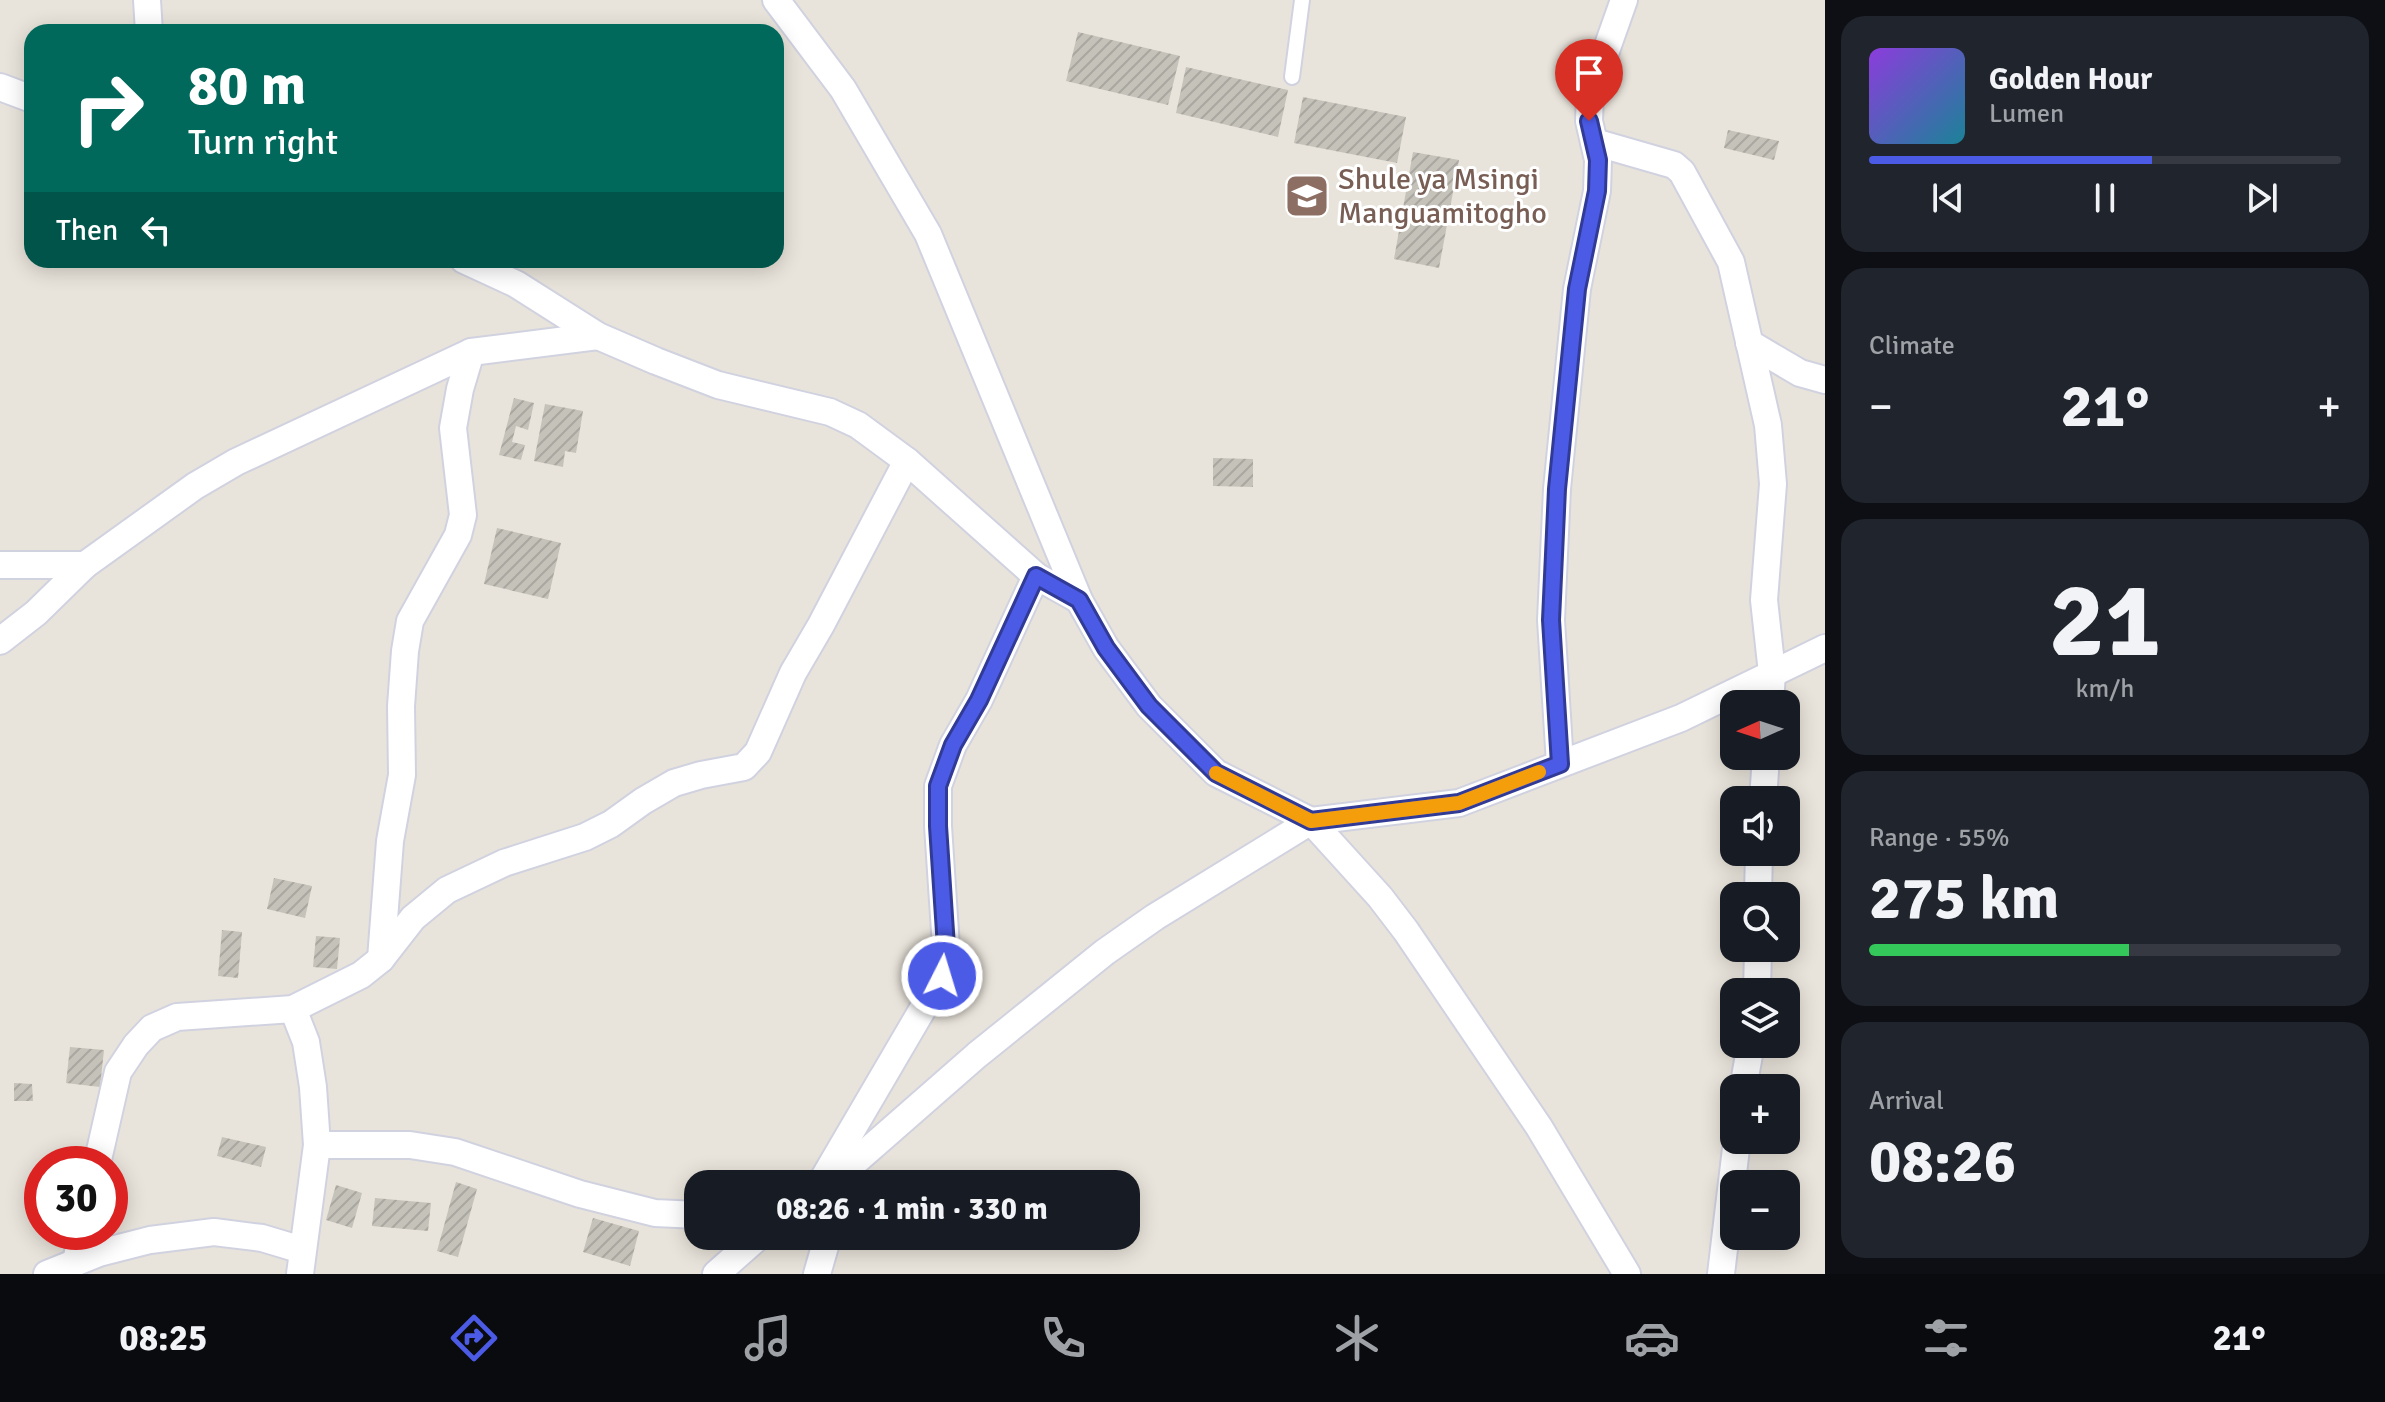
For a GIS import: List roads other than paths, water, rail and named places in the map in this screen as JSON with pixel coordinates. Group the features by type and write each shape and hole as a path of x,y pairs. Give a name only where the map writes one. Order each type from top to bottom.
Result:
{"street":[{"path":"147,0 148,24"},
{"path":"776,0 843,89 928,234 1079,600 1106,648 1149,706 1216,773 1311,821 1380,897 1539,1127 1627,1274"},
{"path":"1560,764 1551,620 1557,489 1577,289 1597,191 1598,160 1589,121 1590,96 1624,0"},
{"path":"0,87 24,96"},
{"path":"1594,142 1665,161 1682,172 1731,262 1768,425 1773,484 1764,600 1771,690"},
{"path":"481,268 516,284 598,336 718,385 830,412 858,425 907,461 1036,576 1079,600"},
{"path":"0,641 36,613 85,565 195,486 236,462 471,352 598,336"},
{"path":"1749,343 1800,373 1825,380"},
{"path":"381,959 387,865 402,775 401,706 405,651 410,621 458,535 463,515 454,458 453,428 471,352"},
{"path":"101,1146 118,1072 152,1028 177,1017 293,1009 361,975 381,959 413,918 447,890 504,863 585,837 674,783 744,767 758,752 793,673 907,461"},
{"path":"0,565 85,565"},
{"path":"837,1170 942,976 946,947 938,786 953,745 979,700 1036,576"},
{"path":"844,1170 977,1055 1105,952 1155,917 1311,821 1459,803 1681,718 1825,648"},
{"path":"47,1274 99,1253 150,1240 214,1232 262,1238 301,1262 317,1145 306,1042 293,1009"},
{"path":"317,1145 410,1145 455,1152 580,1194 655,1213 684,1214"},
{"path":"1721,1274 1735,1154"},
{"path":"76,1262 78,1250"},
{"path":"716,1274 743,1250"},
{"path":"817,1274 824,1250"}],"lane":[{"path":"1292,77 1302,0"}],"place":[{"name":"Shule ya Msingi Manguamitogho","path":"1307,196"}]}
